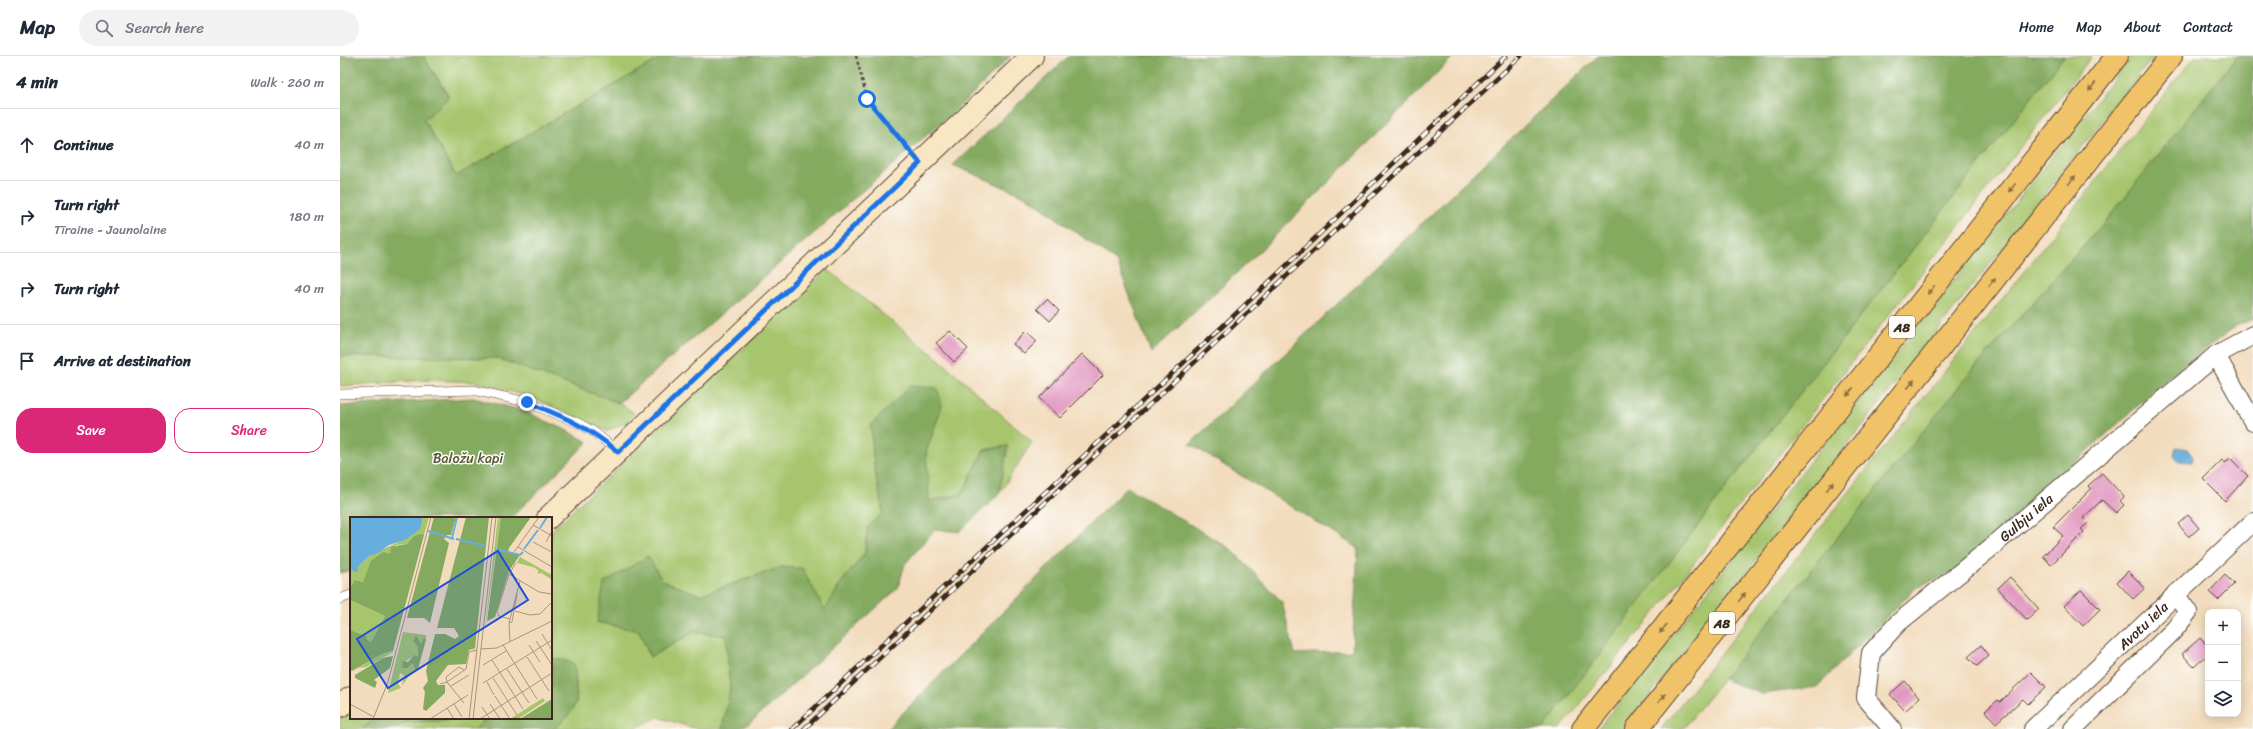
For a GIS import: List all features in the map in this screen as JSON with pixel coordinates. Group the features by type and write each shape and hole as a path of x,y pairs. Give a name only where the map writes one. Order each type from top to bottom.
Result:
{"highway":[{"name":"A8","path":"1583,729 2117,56"},
{"name":"A8","path":"1637,729 2171,56"}],"main road":[{"path":"549,517 1032,56"},
{"path":"340,706 350,699"}],"street":[{"name":"Gulbju iela","path":"1892,729 1866,698 1871,653 1898,623 1988,550 2216,356 2253,335"},
{"path":"2216,356 2253,422"},
{"name":"Avotu iela","path":"2033,729 2253,522"},
{"path":"2073,729 2174,630 2188,612 2175,594"}],"lane":[{"path":"340,394 473,390 527,402 578,423 594,432 618,452"},
{"path":"340,599 350,595"}],"path":[{"path":"856,56 867,99 920,163"}],"green space":[{"path":"340,56 423,56 449,97 424,120 456,176 664,56 1011,56 959,107 619,403 497,358 340,356"},
{"path":"423,56 664,56 456,176 424,120 449,96"},
{"path":"1069,56 1454,56 1261,250 1151,353 1117,262 1029,198 953,165"},
{"path":"1598,56 2064,56 1736,475 1543,729 887,729 1127,487 1231,549 1282,602 1295,654 1352,651 1358,548 1190,444"},
{"path":"2064,56 2092,56 1661,605 1560,729 1543,729 1736,475"},
{"path":"2132,56 2154,56 1623,729 1598,729"},
{"path":"2195,56 2237,56 2105,222 1971,372 1683,729 1661,729"},
{"path":"2237,56 2253,56 2253,319 2236,326 2174,373 2009,522 1960,570 1918,586 1817,687 1762,694 1723,679 1971,372 2105,222"},
{"path":"827,269 941,361 1032,442 999,494 1007,446 984,450 962,494 929,502 926,452 942,406 871,425 874,466 883,513 867,528 865,553 841,583 825,611 782,567 700,595 662,580 597,622 639,631 650,657 694,632 726,636 730,690 722,729 697,729 658,717 634,729 554,729 561,723 576,703 576,671 552,658 552,530"},
{"path":"340,356 497,358 619,403 634,413 626,423 607,431 531,397 476,382 423,380 340,386"},
{"path":"910,386 937,388 942,406 926,452 929,501 962,494 984,450 1008,446 999,494 959,532 935,529 905,564 898,588 749,724 738,729 722,729 730,690 726,636 694,632 650,657 639,631 597,622 604,583 648,556 662,580 700,595 782,567 802,568 825,610 841,583 865,553 867,528 883,512 874,466 871,425"},
{"name":"Baložu kapi","path":"473,398 521,410 564,429 588,442 512,517 350,517 350,570 340,573 340,406"},
{"path":"552,658 573,662 576,702 570,713 554,729 475,729 486,719 552,719"},
{"path":"350,711 350,719 374,719 362,729 340,729 340,719"},
{"path":"374,719 451,719 444,721 404,722 395,729 362,729"},
{"path":"451,719 486,719 475,729 395,729 404,722 444,721"}],"water":[{"path":"2176,447 2187,449 2193,457 2192,462 2179,461 2174,455"}],"building":[{"path":"1047,299 1059,311 1050,321 1037,309"},
{"path":"950,331 968,349 954,362 936,343"},
{"path":"1026,331 1037,341 1024,354 1013,344"},
{"path":"1082,354 1103,375 1060,418 1039,398"},
{"path":"2230,458 2248,476 2225,501 2203,479 2222,460 2225,463"},
{"path":"2102,473 2124,497 2120,501 2124,505 2116,513 2102,500 2083,518 2088,523 2081,529 2084,532 2051,565 2043,556 2063,536 2053,527 2091,489 2088,486"},
{"path":"2188,515 2199,528 2189,537 2178,524"},
{"path":"2128,571 2145,588 2133,599 2117,582"},
{"path":"2225,575 2234,584 2218,600 2209,592"},
{"path":"2010,577 2039,609 2027,620 1998,588"},
{"path":"2081,590 2100,609 2083,626 2064,606"},
{"path":"2200,638 2205,643 2205,657 2194,667 2182,654"},
{"path":"1981,645 1989,655 1977,666 1968,657"},
{"path":"2031,672 2046,687 2028,704 2023,699 1996,723 1985,711 1998,700 2000,702"},
{"path":"1905,681 1919,698 1905,711 1890,694"}],"railway":[{"path":"792,729 1225,324 1506,56"},
{"path":"804,729 1521,56"}],"route":[{"path":"527,402 578,423 594,432 618,452 920,163 867,99"}]}
